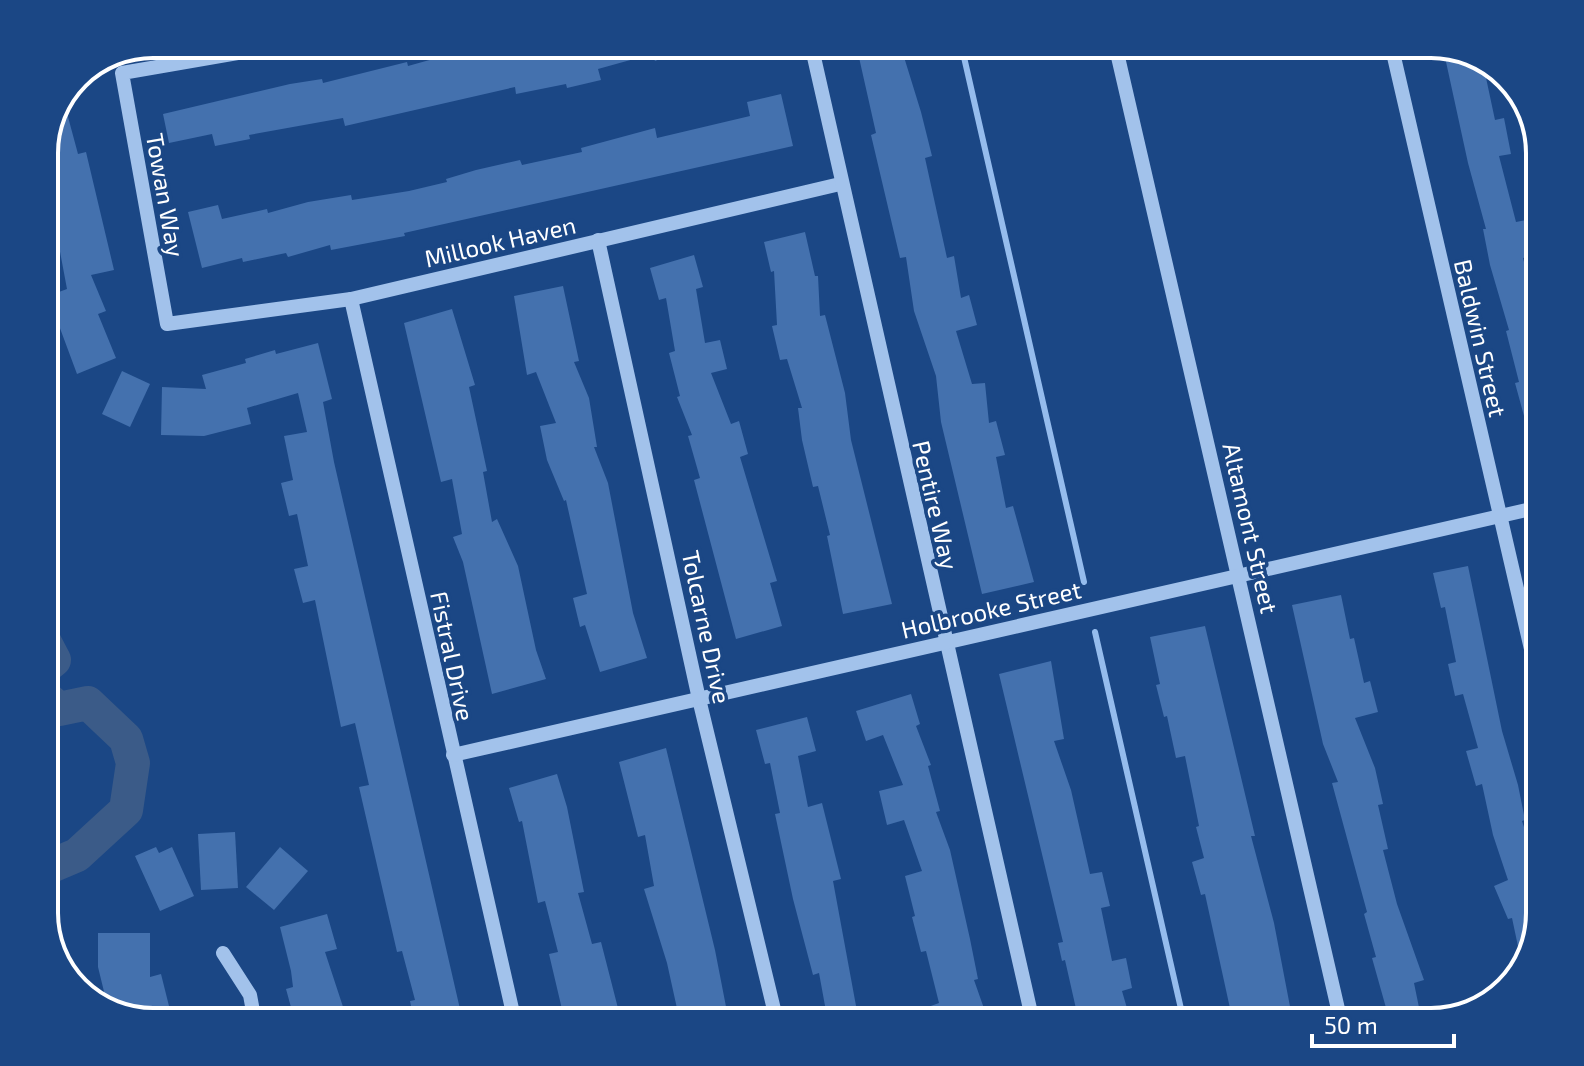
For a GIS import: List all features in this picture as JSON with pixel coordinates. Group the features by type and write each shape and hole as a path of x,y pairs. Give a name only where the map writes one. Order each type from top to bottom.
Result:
{"street":[{"name":"Towan Way","path":"167,324 122,73 209,58"},
{"name":"Pentire Way","path":"814,58 840,184 1030,1008"},
{"name":"Altamont Street","path":"1118,58 1338,1008"},
{"name":"Baldwin Street","path":"1394,58 1526,628"},
{"name":"Millook Haven","path":"167,324 351,299 840,184"},
{"name":"Tolcarne Drive","path":"598,240 699,699 774,1008"},
{"name":"Fistral Drive","path":"351,299 512,1008"},
{"name":"Holbrooke Street","path":"453,755 1526,510"},
{"path":"223,953 250,995 252,1008"}],"building":[{"path":"437,58 638,58 598,69 601,80 567,88 566,84 516,94 515,87 345,126 343,118 249,135 250,139 215,146 212,134 169,143 163,114 290,84 322,79 323,83 407,62 408,66"},
{"path":"859,58 904,58 932,156 925,158 947,258 954,256 961,298 969,295 977,325 956,331 972,384 985,383 989,423 996,421 1005,455 996,457 1006,508 1013,506 1034,582 982,594 941,422 936,376 914,311 906,257 900,258 871,135 876,133"},
{"path":"1446,60 1462,63 1485,75 1495,120 1504,118 1511,154 1499,156 1516,222 1526,220 1526,257 1523,258 1526,270 1526,423 1515,383 1519,382 1506,331 1509,330 1490,265 1483,229 1486,229"},
{"path":"781,94 793,146 404,233 405,236 331,250 330,245 288,257 286,253 243,262 242,258 202,268 188,212 218,205 222,219 267,209 268,213 351,195 352,200 409,191 520,160 522,165 582,152 581,148 655,128 657,138 750,116 747,102"},
{"path":"67,113 78,154 86,152 114,270 91,275 106,311 98,314 116,358 77,374 58,323 58,292 67,289 58,241 58,147"},
{"path":"805,232 815,276 818,276 820,316 825,315 845,393 851,440 892,604 843,614 827,536 830,535 818,486 813,487 802,440 798,408 802,408 787,359 780,360 772,326 777,325 774,271 771,272 764,242"},
{"path":"694,255 703,287 696,289 705,343 720,340 727,369 711,373 731,424 739,421 748,454 740,457 777,581 770,583 782,626 736,639 694,480 700,478 688,436 692,435 677,397 680,396 669,353 675,351 666,298 659,300 650,268"},
{"path":"563,286 579,361 574,362 589,398 597,447 594,447 608,483 633,613 647,658 600,672 585,625 580,627 573,598 587,594 566,500 547,460 540,426 556,423 536,372 527,375 514,296"},
{"path":"452,309 475,385 469,387 487,471 483,472 492,522 497,519 518,566 536,650 546,679 492,694 463,562 453,537 462,534 452,479 441,482 404,323"},
{"path":"318,343 332,399 323,402 334,462 460,1008 411,1008 410,1001 415,1000 402,951 397,952 359,787 369,785 355,723 341,727 315,600 303,603 294,569 308,566 297,514 289,516 281,483 293,480 284,436 307,432 298,393 247,408 251,424 204,436 161,435 162,387 206,389 202,375 246,363 245,359 275,350 276,354"},
{"path":"122,371 150,384 130,427 102,414"},
{"path":"1468,566 1502,731 1518,785 1526,833 1526,913 1519,949 1512,918 1508,919 1494,886 1508,880 1493,835 1482,784 1476,786 1466,751 1478,748 1463,694 1455,696 1448,664 1456,662 1445,607 1441,608 1433,573"},
{"path":"1341,595 1350,639 1354,638 1364,683 1370,681 1378,712 1355,718 1375,768 1383,804 1378,805 1388,849 1383,850 1397,904 1424,980 1414,983 1419,1008 1386,1008 1372,958 1376,957 1364,914 1367,912 1332,783 1338,782 1323,744 1292,605"},
{"path":"1205,626 1255,836 1251,836 1274,923 1290,1008 1230,1008 1205,894 1201,895 1192,862 1204,858 1185,756 1176,758 1167,716 1164,717 1156,685 1160,684 1150,637"},
{"path":"1051,661 1064,739 1054,741 1071,790 1090,874 1102,872 1110,906 1101,908 1112,961 1126,958 1132,988 1122,991 1127,1008 1076,1008 1065,960 1062,961 1058,943 1063,942 999,674"},
{"path":"911,694 920,724 916,726 931,765 928,766 940,811 936,812 950,850 978,979 974,980 984,1008 928,1008 939,1003 926,951 921,952 905,876 922,871 904,820 887,825 879,791 903,785 883,735 866,741 856,711"},
{"path":"807,717 816,751 798,756 808,807 822,803 841,879 833,881 856,1008 825,1008 819,973 813,975 775,814 780,813 770,763 765,764 756,730"},
{"path":"666,748 726,1008 677,1008 667,963 644,889 654,886 645,835 638,837 619,762"},
{"path":"557,774 584,892 578,893 592,944 601,942 618,1008 562,1008 549,954 558,952 545,901 538,903 522,821 519,822 509,788"},
{"path":"235,832 238,888 201,890 198,834"},
{"path":"156,847 159,853 172,847 194,896 160,911 135,856"},
{"path":"280,847 308,871 274,910 246,887"},
{"path":"327,914 337,949 325,952 343,1008 291,1008 286,989 293,987 291,971 280,927"},
{"path":"98,933 150,933 150,977 161,974 170,1008 141,1007 105,995 98,967"}],"waterway":[{"path":"964,58 1084,582"},
{"path":"1095,632 1181,1008"},
{"path":"58,708 88,703 126,739 133,763 126,810 77,855 58,863"}]}
